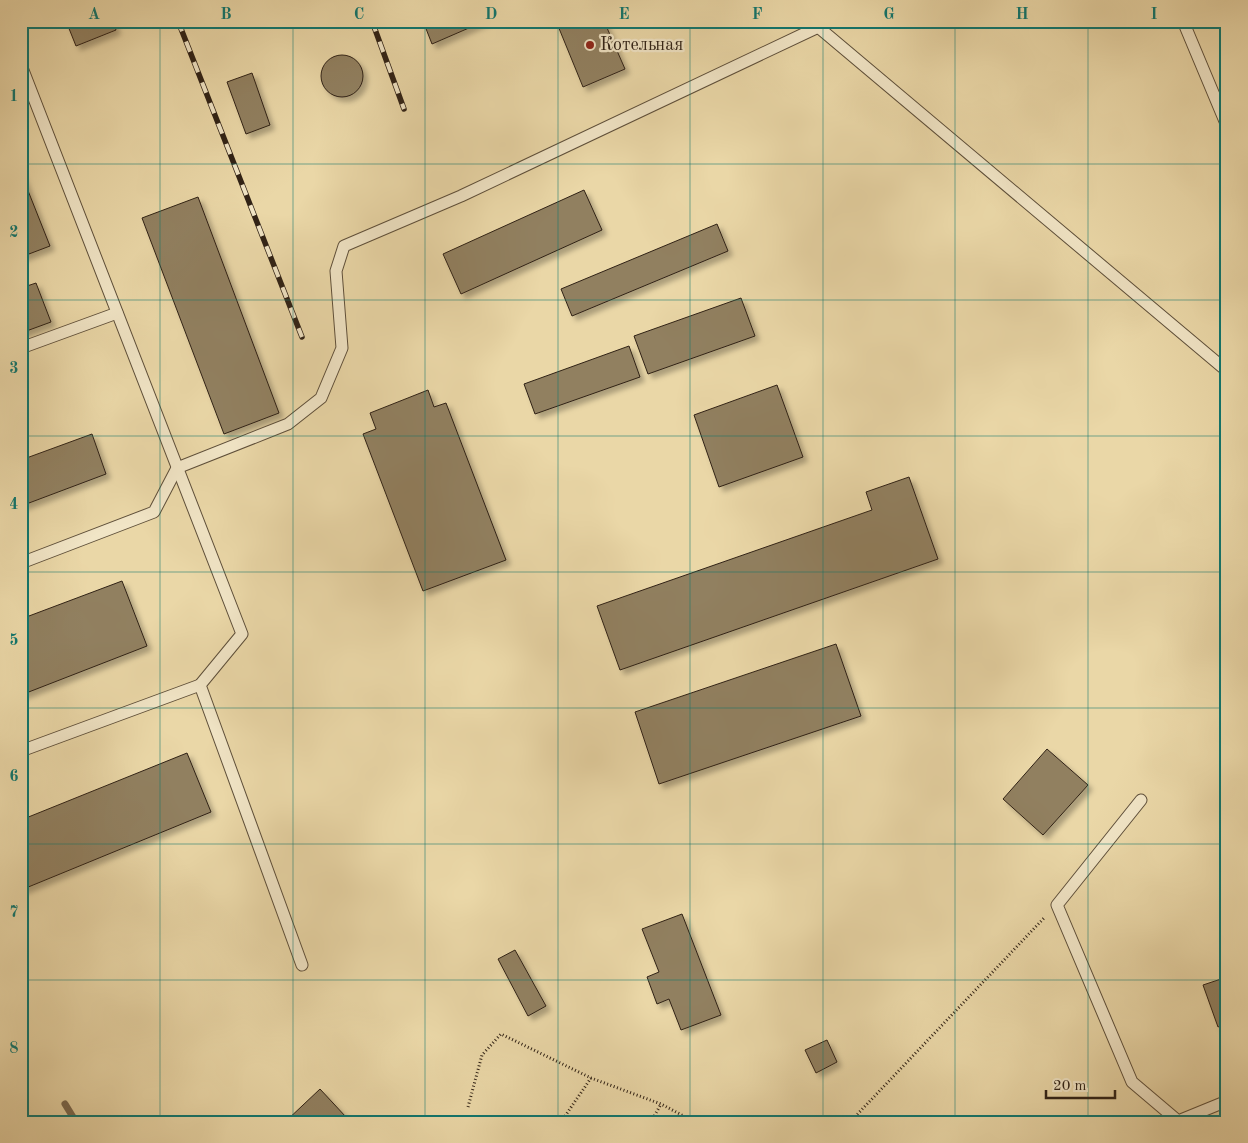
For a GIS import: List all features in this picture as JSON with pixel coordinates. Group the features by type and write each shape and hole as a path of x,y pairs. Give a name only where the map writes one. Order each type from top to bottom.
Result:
{"lane":[{"path":"21,564 154,512 177,468 288,424 321,398 342,348 336,271 344,246 461,196 815,24 831,21"},
{"path":"1183,21 1227,126"},
{"path":"815,24 1227,371"},
{"path":"21,65 242,634 200,686 21,751"},
{"path":"21,348 117,313"},
{"path":"200,686 302,965"},
{"path":"1141,800 1057,905 1132,1082 1178,1121 1227,1101"}],"path":[{"path":"850,1122 1057,905"},
{"path":"468,1107 482,1055 501,1034 592,1078 661,1104 695,1122"},
{"path":"562,1122 592,1078"},
{"path":"651,1122 661,1104"}],"building":[{"path":"66,21 113,21 116,30 76,46"},
{"path":"423,21 485,21 432,44"},
{"name":"Котельная","path":"556,21 604,21 625,69 583,87"},
{"path":"342,55 357,61 363,76 357,91 342,97 327,91 321,76 327,61"},
{"path":"252,73 270,125 246,134 227,82"},
{"path":"21,173 50,246 21,257"},
{"path":"584,190 602,230 461,294 443,254"},
{"path":"198,197 279,413 224,434 142,218"},
{"path":"717,224 728,251 572,316 561,289"},
{"path":"36,283 51,322 21,333 21,288"},
{"path":"741,298 755,336 648,374 634,336"},
{"path":"629,346 640,377 535,414 524,384"},
{"path":"777,385 803,457 719,487 694,415"},
{"path":"428,390 434,407 446,403 506,560 423,591 363,434 376,429 370,413"},
{"path":"92,434 106,474 21,506 21,460"},
{"path":"909,477 938,559 620,670 597,606 872,510 866,492"},
{"path":"122,581 147,646 21,695 21,619"},
{"path":"836,644 861,716 659,784 635,712"},
{"path":"1047,749 1088,785 1043,835 1003,799"},
{"path":"187,753 211,812 21,890 21,820"},
{"path":"682,914 721,1015 681,1030 669,999 657,1004 647,977 659,972 642,929"},
{"path":"515,950 546,1006 528,1016 498,959"},
{"path":"1227,977 1227,1023 1218,1027 1203,985"},
{"path":"827,1040 837,1062 816,1073 805,1050"},
{"path":"320,1089 346,1117 340,1122 285,1122"}],"waterway":[{"path":"65,1104 76,1122"}],"railway":[{"path":"178,21 302,337"},
{"path":"372,21 404,109"}],"place":[{"name":"Котельная","path":"590,45"}]}
